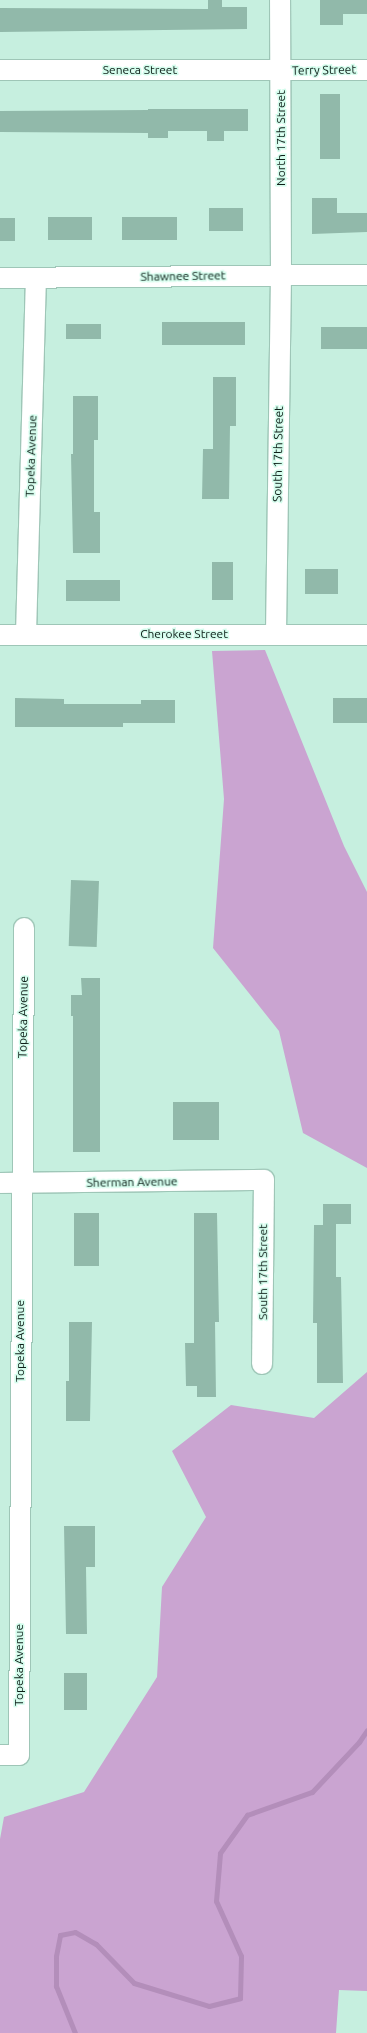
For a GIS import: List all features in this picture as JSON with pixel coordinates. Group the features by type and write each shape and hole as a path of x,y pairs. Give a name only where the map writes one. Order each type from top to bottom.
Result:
{"street":[{"name":"North 17th Street","path":"280,0 281,275"},
{"name":"Seneca Street","path":"0,70 281,71"},
{"name":"Terry Street","path":"281,71 367,70"},
{"name":"South 17th Street","path":"276,633 281,275"},
{"name":"Shawnee Street","path":"0,278 367,275"},
{"name":"Topeka Avenue","path":"26,634 36,278"},
{"name":"Cherokee Street","path":"0,634 276,633 367,635"},
{"name":"Topeka Avenue","path":"9,1755 21,1183 24,928"},
{"name":"South 17th Street","path":"262,1364 264,1180"},
{"name":"Sherman Avenue","path":"0,1183 264,1180"}],"shaded area":[{"path":"265,650 344,846 367,892 367,1168 303,1133 279,1031 213,948 224,799 212,651"},
{"path":"367,1372 367,1991 339,1990 336,2033 0,2033 0,1839 4,1817 84,1792 157,1677 162,1587 206,1517 172,1451 231,1405 314,1418"}],"building":[{"path":"208,0 222,0 222,7 247,7 247,29 0,32 0,8 208,9"},
{"path":"320,0 367,0 367,14 343,14 343,25 320,25"},
{"path":"320,94 340,94 340,159 320,159"},
{"path":"248,109 248,131 224,131 224,141 207,141 207,131 168,131 168,138 148,138 148,133 0,132 0,111"},
{"path":"312,198 337,198 337,213 367,213 367,232 312,234"},
{"path":"209,208 243,208 243,231 209,231"},
{"path":"48,217 92,217 92,240 48,240"},
{"path":"122,217 177,217 177,240 122,240"},
{"path":"0,218 15,218 15,241 0,241"},
{"path":"162,322 245,322 245,345 162,345"},
{"path":"66,324 101,324 101,339 66,339"},
{"path":"321,327 367,327 367,349 321,349"},
{"path":"213,377 236,377 236,426 230,426 229,499 202,499 203,449 213,449"},
{"path":"73,396 98,396 98,440 94,440 94,512 100,512 100,553 73,553 71,454 73,454"},
{"path":"212,562 233,562 233,600 212,600"},
{"path":"305,569 338,569 338,594 305,594"},
{"path":"66,580 120,580 120,601 66,601"},
{"path":"15,698 64,699 64,704 141,704 141,700 175,700 175,723 123,723 123,727 15,727"},
{"path":"333,698 367,698 367,723 333,723"},
{"path":"71,880 99,881 97,947 69,946"},
{"path":"81,978 100,978 100,1152 73,1152 73,1016 71,1016 71,995 82,995"},
{"path":"173,1102 219,1102 219,1140 173,1140"},
{"path":"323,1204 351,1204 351,1224 336,1224 336,1277 341,1277 343,1383 317,1383 317,1323 313,1323 314,1225 323,1225"},
{"path":"74,1213 99,1213 99,1266 74,1266"},
{"path":"194,1213 217,1213 219,1322 215,1322 216,1397 197,1397 197,1386 186,1386 185,1343 194,1343"},
{"path":"69,1322 92,1322 90,1421 66,1421 66,1381 69,1381"},
{"path":"64,1526 95,1526 95,1567 86,1567 87,1634 66,1634"},
{"path":"64,1673 87,1673 87,1710 64,1710"}],"waterway":[{"path":"75,2033 56,1986 56,1956 60,1935 75,1932 96,1944 134,1983 209,2006 240,1998 241,1956 216,1901 220,1853 247,1815 312,1792 359,1742 367,1730"}]}
